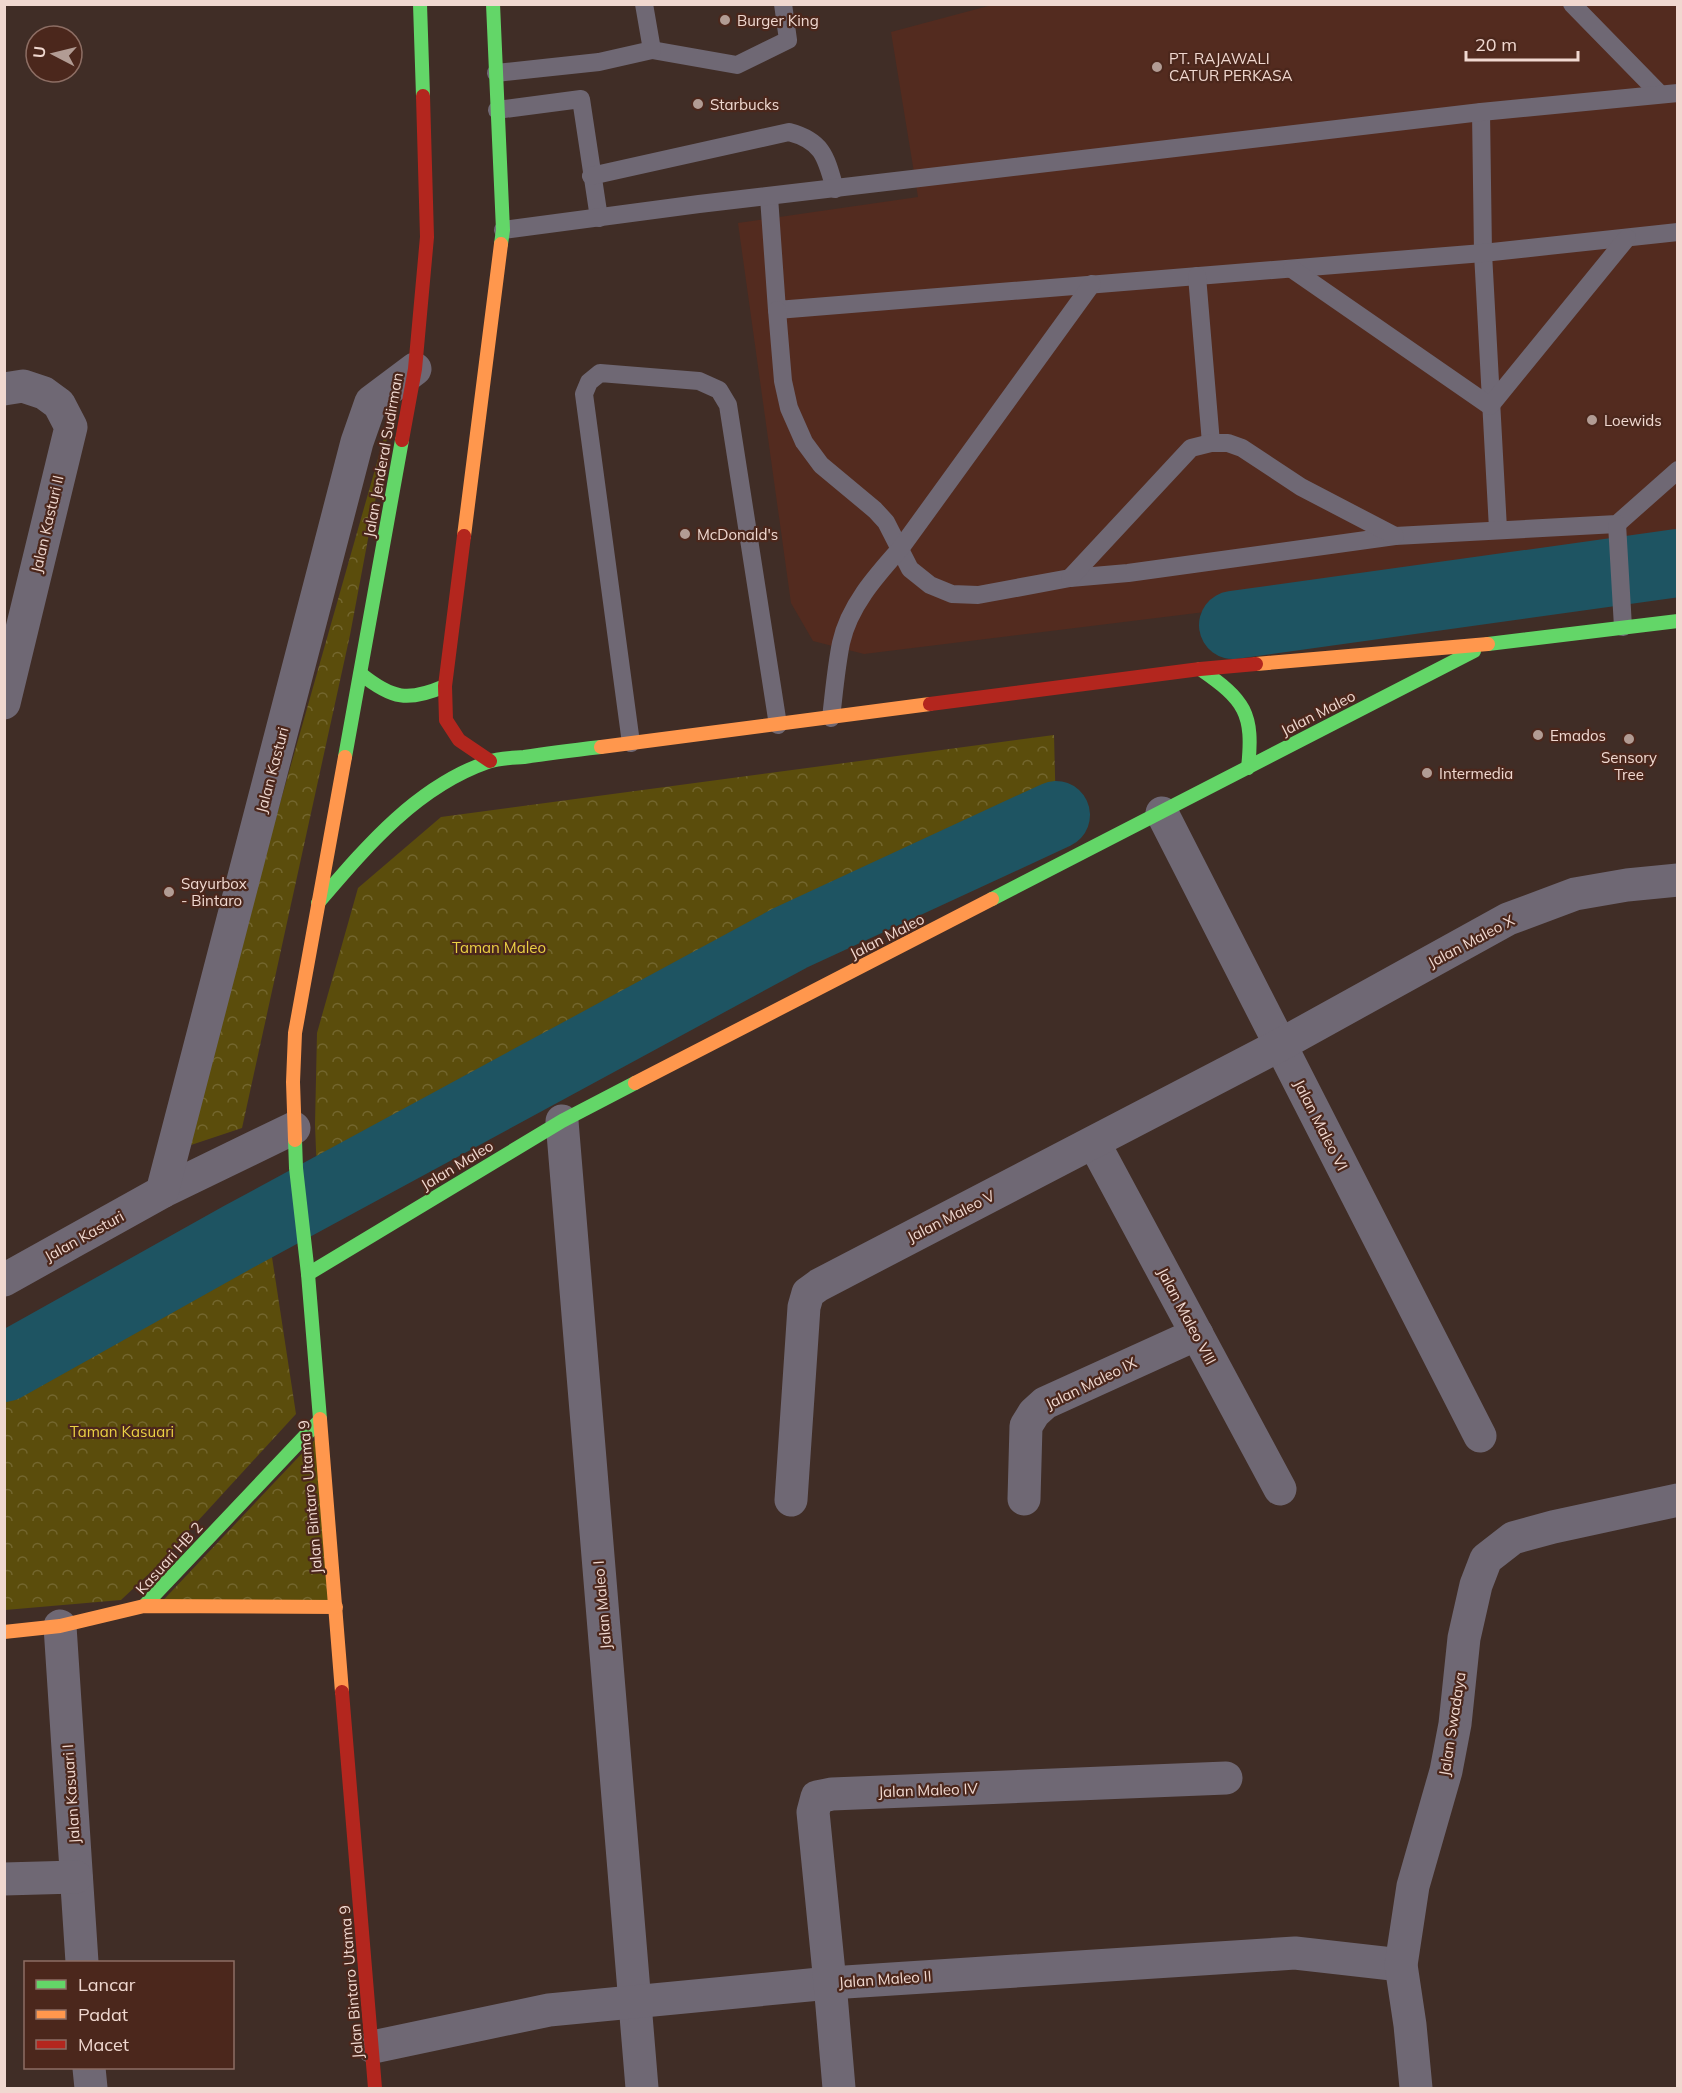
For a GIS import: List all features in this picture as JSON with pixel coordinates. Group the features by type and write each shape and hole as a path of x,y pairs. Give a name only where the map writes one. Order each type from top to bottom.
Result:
{"street":[{"name":"Jalan Jenderal Sudirman","path":"317,905 415,369 427,237 420,4"},
{"path":"490,761 459,740 446,720 445,686 503,230 493,4"},
{"name":"Jalan Kasturi","path":"162,1192 357,442 371,402 415,369"},
{"name":"Jalan Kasturi II","path":"4,389 23,386 44,393 59,405 70,427 4,703"},
{"name":"Jalan Maleo","path":"317,905 368,844 407,808 445,781 490,761 1200,669 1489,644 1677,621"},
{"name":"Jalan Maleo","path":"308,1274 562,1122 1489,644"},
{"path":"1200,669 1230,690 1245,710 1251,735 1248,768"},
{"path":"361,674 381,691 405,698 426,695 445,686"},
{"name":"Jalan Maleo VI","path":"1162,813 1480,1436"},
{"name":"Jalan Maleo X","path":"1280,1045 1508,920 1575,894 1627,885 1677,880"},
{"name":"Jalan Bintaro Utama 9","path":"317,905 295,1033 294,1128 375,2088"},
{"name":"Jalan Maleo V","path":"791,1500 804,1307 808,1293 819,1285 1280,1045"},
{"name":"Jalan Maleo I","path":"562,1122 642,2088"},
{"name":"Jalan Kasturi","path":"4,1280 162,1192 294,1128"},
{"name":"Jalan Maleo VIII","path":"1094,1143 1280,1489"},
{"name":"Jalan Maleo IX","path":"1024,1499 1026,1426 1034,1413 1045,1403 1197,1334"},
{"name":"Kasuari HB 2","path":"144,1606 320,1420"},
{"name":"Jalan Swadaya","path":"1416,2088 1401,1965 1413,1886 1446,1771 1455,1724 1464,1638 1476,1585 1486,1559 1513,1538 1677,1500"},
{"path":"4,1632 60,1626 144,1606"},
{"name":"Kasuari HB 2","path":"144,1606 336,1607"},
{"name":"Jalan Kasuari I","path":"60,1626 82,1961"},
{"name":"Jalan Maleo IV","path":"830,1983 813,1812 817,1797 831,1794 1226,1778"},
{"path":"4,1879 76,1876"},
{"name":"Jalan Maleo II","path":"373,2047 549,2010 830,1983 1295,1953 1401,1965"},
{"path":"830,1983 838,2088"},
{"path":"89,2069 91,2088"}],"lane":[{"path":"644,4 652,50"},
{"path":"496,73 599,62 652,50 737,65 788,40 783,4"},
{"path":"1572,4 1669,93"},
{"path":"503,230 699,204 1481,112 1669,93"},
{"path":"497,110 581,99 599,218"},
{"path":"1481,112 1483,254 1498,529"},
{"path":"591,176 789,132 803,136 816,144 828,164 835,189"},
{"path":"770,197 783,381 789,408 804,442 821,465 886,522 910,569 930,585 952,594 978,595 1070,578 1128,573 1395,536 1617,524 1677,470"},
{"path":"777,310 1483,254 1677,232"},
{"path":"1490,406 1626,238"},
{"path":"1292,268 1490,406"},
{"path":"1197,276 1212,443"},
{"path":"831,718 842,641 851,617 868,585 900,549 1092,284"},
{"path":"631,743 584,394 589,382 600,373 699,381 719,390 728,405 778,724"},
{"path":"1070,578 1191,448 1212,443 1228,443 1242,448 1301,487 1395,536"},
{"path":"1617,524 1623,627"}],"shaded area":[{"path":"992,5 1677,5 1677,554 864,654 813,641 791,603 738,223 918,197 891,32"}],"green space":[{"path":"393,406 350,635 242,1128 182,1148"},
{"name":"Taman Maleo","path":"1054,735 1056,815 407,1147 318,1199 315,1125 317,1033 358,888 441,817"},
{"name":"Taman Kasuari","path":"266,1218 296,1414 152,1571 121,1600 5,1610 5,1363"},
{"path":"325,1429 336,1602 152,1612"}],"waterway":[{"path":"1233,625 1678,563"},
{"path":"4,1368 240,1236 790,938 1056,815"}],"traffic: fast":[{"path":"420,4 423,96"},
{"path":"493,4 503,230 501,244"},
{"path":"345,757 402,440"},
{"path":"1488,644 1678,621"},
{"path":"992,899 1474,651"},
{"path":"1200,669 1237,699 1243,710 1249,734 1248,768"},
{"path":"361,674 382,689 401,695 421,694 445,686"},
{"path":"318,903 394,821 415,803 462,773 497,760 601,747"},
{"path":"308,1274 562,1121 635,1083"},
{"path":"295,1140 320,1419"},
{"path":"144,1606 320,1420"}],"traffic: slow":[{"path":"464,536 501,244"},
{"path":"1256,664 1488,644"},
{"path":"601,747 930,704"},
{"path":"295,1140 293,1082 295,1033 345,757"},
{"path":"635,1083 992,899"},
{"path":"320,1419 342,1692"},
{"path":"4,1632 60,1626 144,1606 336,1607"}],"traffic: jam":[{"path":"402,440 415,369 427,237 423,96"},
{"path":"464,536 445,686 446,720 459,740 490,761"},
{"path":"930,704 1200,669 1256,664"},
{"path":"342,1692 375,2088"}],"place":[{"name":"Burger King","path":"725,20"},
{"name":"PT. RAJAWALI CATUR PERKASA","path":"1157,67"},
{"name":"Starbucks","path":"698,104"},
{"name":"Loewids","path":"1592,420"},
{"name":"McDonald's","path":"685,534"},
{"name":"Emados","path":"1538,735"},
{"name":"Sensory Tree","path":"1629,739"},
{"name":"Intermedia","path":"1427,773"},
{"name":"Sayurbox - Bintaro","path":"169,892"}]}
